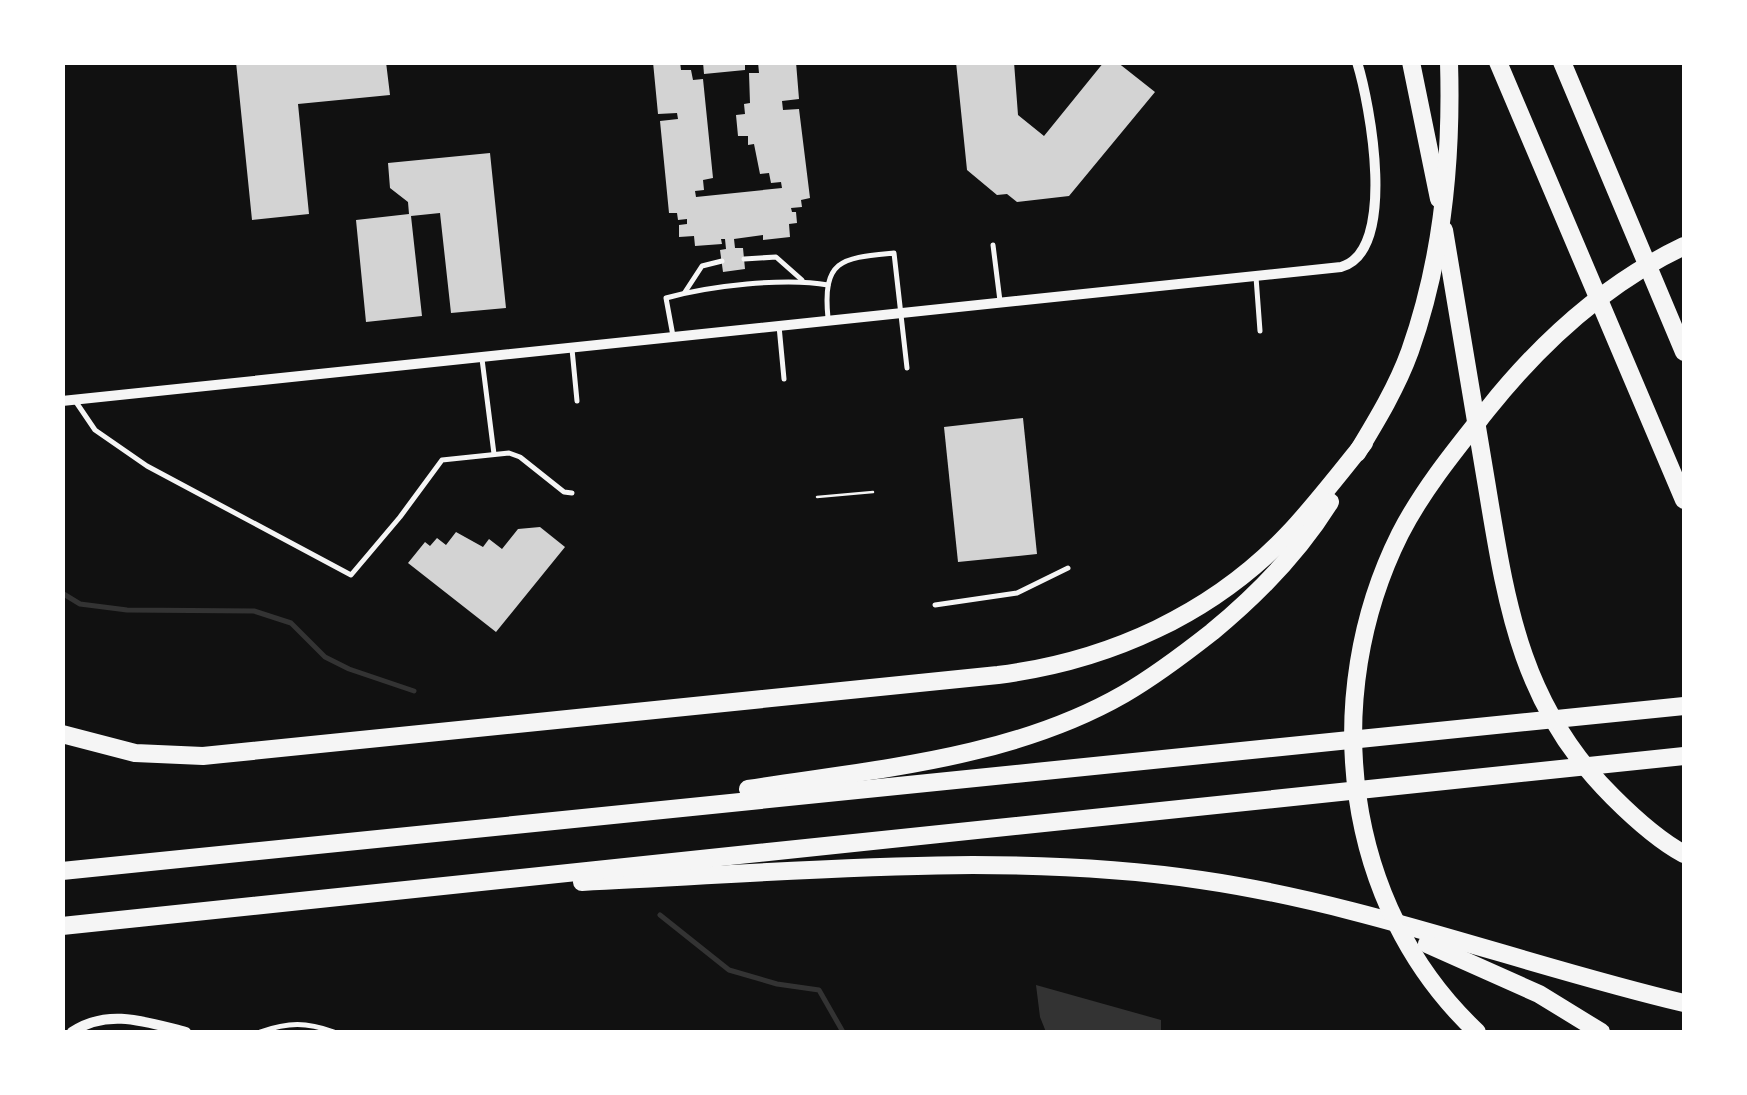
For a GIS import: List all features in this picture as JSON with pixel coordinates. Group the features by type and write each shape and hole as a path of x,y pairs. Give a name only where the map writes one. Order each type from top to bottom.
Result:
{"highway":[{"path":"1411,62 1435,179 1504,587 1519,648 1538,694 1590,774 1628,812 1684,854"},
{"path":"560,820 987,748 1084,714 1158,672 1238,611 1296,548 1326,507 1387,402 1410,352 1440,232 1450,150 1449,62"},
{"path":"1498,62 1684,500"},
{"path":"1562,62 1684,352"},
{"path":"1477,1032 1437,988 1392,914 1364,839 1354,782 1352,720 1364,636 1376,591 1400,533 1432,483 1508,384 1578,314 1624,280 1684,246"},
{"path":"62,734 135,753 204,756 998,675 1075,662 1152,632 1224,590 1288,534 1364,443"},
{"path":"62,871 1684,706"},
{"path":"62,926 1684,756"},
{"path":"402,890 1022,866 1101,869 1200,880 1314,902 1684,1003"},
{"path":"1314,902 1474,962 1539,994 1601,1032"}],"street":[{"path":"68,400 1350,265 1363,252 1374,199 1373,137 1356,62"},
{"path":"72,1032 92,1021 120,1018 186,1032"}],"lane":[{"path":"993,245 1000,303"},
{"path":"828,321 828,285 837,266 847,258 894,254 907,368"},
{"path":"744,259 780,258 802,280"},
{"path":"686,292 702,266 722,261"},
{"path":"1256,277 1260,330"},
{"path":"674,338 666,298 686,292 802,280 828,285"},
{"path":"779,326 784,379"},
{"path":"572,349 577,401"},
{"path":"482,358 494,454"},
{"path":"68,400 95,430 147,466 351,575 442,460 494,454 520,456 564,492 572,493"},
{"path":"935,606 1017,592 1068,568"},
{"path":"260,1032 282,1024 306,1022 334,1032"}],"path":[{"path":"816,497 873,492"}],"shaded area":[{"path":"1036,985 1161,1020 1161,1032 1046,1032"}],"building":[{"path":"236,62 386,62 390,95 298,104 309,214 252,220"},
{"path":"653,62 680,62 681,70 691,70 693,80 703,79 713,178 703,180 704,190 695,191 696,197 782,188 781,182 771,183 769,173 760,174 754,144 748,145 748,136 738,136 736,115 745,114 744,104 750,103 749,73 759,73 758,62 796,62 799,99 782,101 783,110 799,109 810,198 801,200 802,207 791,208 796,212 797,223 789,224 790,237 734,239 735,248 743,248 745,269 723,272 720,250 726,249 725,239 721,239 722,244 695,246 694,236 679,237 679,225 687,224 687,219 678,220 677,213 669,213 660,121 678,119 677,113 658,114"},
{"path":"703,62 745,62 745,70 704,74"},
{"path":"956,62 1014,62 1018,115 1044,136 1104,62 1117,62 1155,92 1069,196 1017,202 1007,194 997,195 967,170"},
{"path":"490,153 506,308 451,313 440,213 411,216 422,316 366,322 356,220 409,214 408,202 390,188 388,163"},
{"path":"1023,418 1037,554 958,562 944,427"},
{"path":"540,527 565,547 496,632 408,563 425,542 430,546 437,538 446,545 456,532 483,547 489,539 502,549 518,529"}],"waterway":[{"path":"62,593 80,604 127,610 254,611 291,623 325,657 414,691"},
{"path":"660,915 729,970 777,984 819,990 843,1032"}]}
